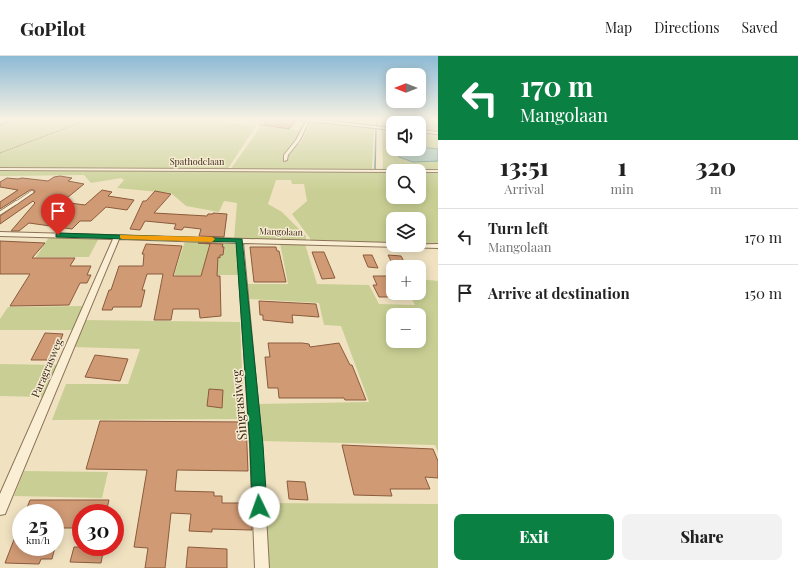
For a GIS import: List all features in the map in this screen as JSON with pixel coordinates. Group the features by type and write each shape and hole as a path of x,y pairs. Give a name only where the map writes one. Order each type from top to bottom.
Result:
{"street":[{"path":"286,160 286,155 296,143"},
{"name":"Spathodelaan","path":"0,169 386,171"},
{"path":"426,171 438,171"},
{"name":"Mangolaan","path":"0,234 386,245"},
{"name":"Paragrasweg","path":"0,509 117,237"},
{"name":"Singrasiweg","path":"240,240 256,445 262,568"},
{"name":"Mangolaan","path":"426,246 438,246"}],"lane":[{"path":"0,213 32,192"}],"path":[{"path":"0,153 27,143"}],"green space":[{"path":"0,143 245,143 227,170 0,168"},
{"path":"249,143 295,143 285,154 284,160 288,160 289,155 297,144 373,143 372,170 230,170"},
{"path":"382,143 386,143 386,156 426,156 426,143 438,143 438,171 426,171 426,164 386,164 386,170 383,170"},
{"path":"0,170 386,172 386,204 426,204 426,172 438,172 438,244 426,244 426,212 386,212 386,243 312,241 292,214 307,201 304,184 292,184 291,180 276,180 268,204 282,212 306,236 306,240 234,239 237,203 224,201 219,212 186,206 171,193 117,188 124,180 121,178 91,183 84,175 0,176"},
{"path":"49,237 99,238 89,257 36,257"},
{"path":"185,241 235,243 237,247 240,275 174,275"},
{"path":"280,243 305,244 317,284 369,285 379,304 415,305 412,300 426,300 426,280 438,281 438,452 435,445 261,441 256,404 369,402 341,326 324,325 319,303 248,299 246,284 288,284"},
{"path":"83,306 73,330 0,330 0,319 8,307"},
{"path":"84,320 240,322 244,419 52,420 66,384 128,384 140,349 72,347"},
{"path":"0,364 58,365 43,397 0,396"},
{"path":"24,471 108,472 102,498 14,496"},
{"path":"264,503 438,504 438,568 267,568"}],"water":[{"path":"426,148 438,149 438,161 413,162 399,157 426,156"}],"building":[{"path":"60,176 72,178 68,181 84,184 62,202 85,205 102,190 112,192 108,196 134,200 127,210 106,207 91,221 80,221 72,229 29,223 19,231 11,231 35,203 33,201 0,224 0,216 35,192 34,190 30,190 0,209 0,202 18,190 0,187 0,182 7,178 48,181 54,177"},
{"path":"155,191 171,194 154,213 207,216 208,214 213,213 227,214 224,237 199,236 201,229 184,227 182,230 174,229 176,224 145,221 140,230 130,229 143,201 146,201"},
{"path":"0,241 45,243 32,258 75,258 70,266 91,266 87,275 91,275 87,283 80,283 69,305 10,306 30,274 0,274"},
{"path":"198,243 223,244 222,247 224,247 223,255 220,255 220,258 218,257 217,276 220,276 221,316 200,318 199,309 173,309 171,320 154,320 163,274 147,274 142,290 145,290 141,307 113,307 112,310 102,310 119,266 143,266 144,254 142,254 146,244 182,246 173,276 201,276 210,244"},
{"path":"250,247 276,247 277,251 279,251 286,282 254,282"},
{"path":"312,252 324,252 335,278 322,279"},
{"path":"363,255 372,255 378,268 368,267"},
{"path":"388,255 401,256 403,260 390,260"},
{"path":"373,276 386,276 386,297 379,297 373,285 377,285"},
{"path":"259,301 316,304 319,317 292,315 293,323 263,320 263,315 260,315"},
{"path":"45,333 63,334 53,360 31,360"},
{"path":"268,343 302,343 309,344 310,347 339,343 350,365 352,365 366,400 345,400 344,398 279,398 278,388 268,388 265,357 270,357"},
{"path":"95,355 128,359 120,381 85,377"},
{"path":"209,389 223,390 222,408 207,406"},
{"path":"100,421 246,422 248,471 177,470 175,491 214,492 214,496 222,496 222,503 251,503 252,530 212,529 212,532 189,531 191,514 171,513 165,568 145,568 148,548 134,547 147,470 86,469"},
{"path":"342,445 433,449 438,461 438,478 425,477 430,489 390,489 392,496 354,495"},
{"path":"287,481 305,482 308,500 289,499"},
{"path":"30,500 109,500 108,504 72,504 72,528 64,528 64,504 28,504"},
{"path":"12,545 12,556 53,556 52,559 41,559 39,564 5,563"},
{"path":"188,547 227,549 227,568 186,568"},
{"path":"72,554 72,556 102,556 101,563 70,562"}],"waterway":[{"path":"375,169 376,143"}],"slow traffic":[{"path":"122,237 212,239"}],"route":[{"path":"58,235 240,240 256,445 259,507"}]}
